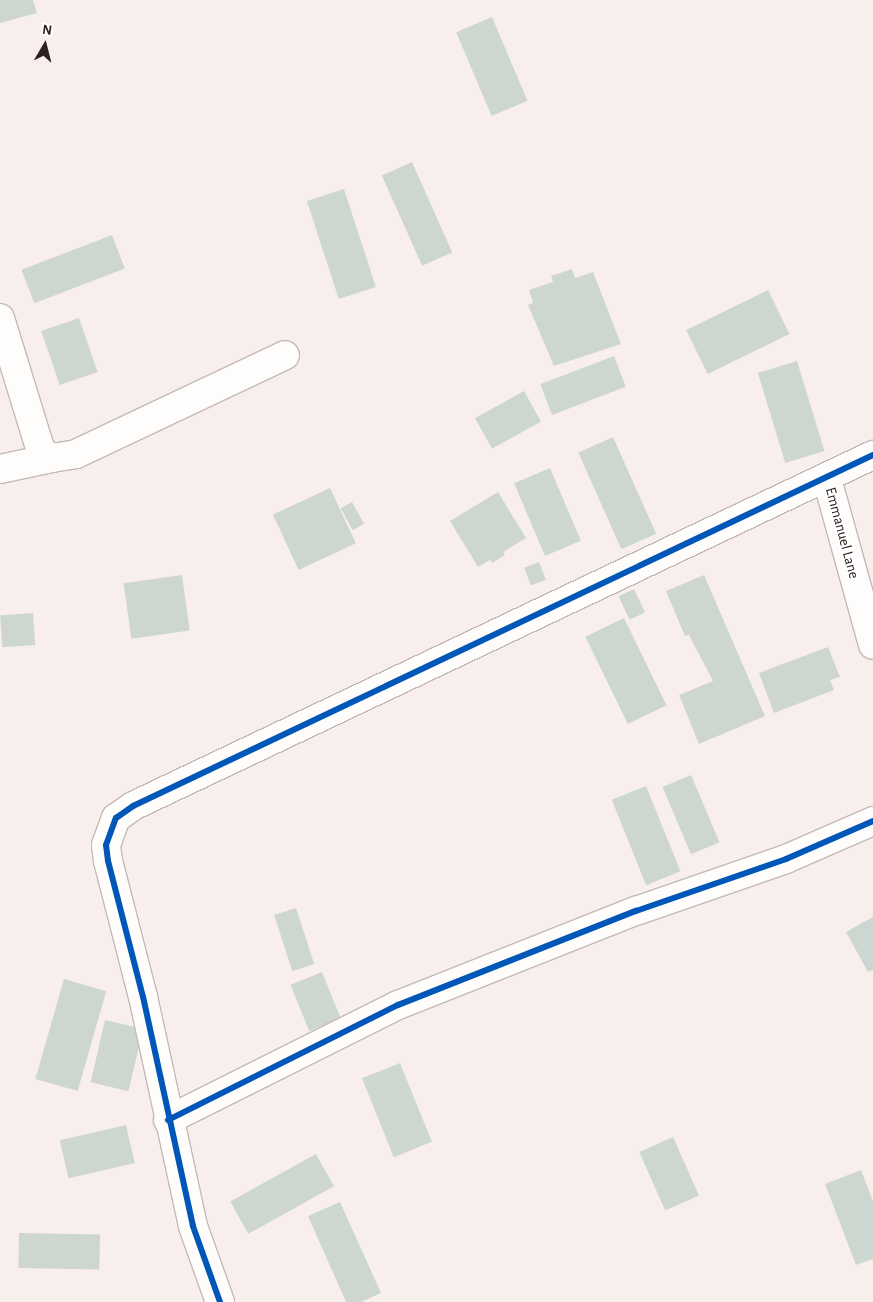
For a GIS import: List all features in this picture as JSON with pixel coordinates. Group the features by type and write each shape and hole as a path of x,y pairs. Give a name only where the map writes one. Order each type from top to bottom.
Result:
{"street":[{"path":"0,318 41,451 52,458"},
{"path":"0,469 76,454 286,355"},
{"path":"220,1302 193,1226 168,1120 143,997 108,861 106,845 116,818 133,806 545,609 827,479 873,454"},
{"name":"Emmanuel Lane","path":"827,479 873,645"},
{"path":"168,1120 398,1005 636,911 786,859 873,821"}],"building":[{"path":"0,0 33,0 37,13 0,23"},
{"path":"492,17 528,101 492,116 456,32"},
{"path":"412,162 452,252 422,266 382,175"},
{"path":"344,189 376,287 339,299 307,201"},
{"path":"112,235 125,269 34,303 21,270"},
{"path":"572,269 575,278 593,272 621,344 554,366 528,305 533,303 529,290 553,282 551,276"},
{"path":"768,290 789,334 708,374 686,330"},
{"path":"79,318 98,372 60,385 41,331"},
{"path":"614,356 626,387 552,415 540,384"},
{"path":"797,361 824,451 785,463 758,373"},
{"path":"524,391 541,422 492,449 475,418"},
{"path":"613,437 656,534 621,549 578,452"},
{"path":"550,468 581,541 545,556 514,483"},
{"path":"330,488 356,543 299,570 273,515"},
{"path":"498,492 526,538 503,552 505,555 492,563 490,560 478,567 450,521"},
{"path":"352,502 364,524 353,530 341,508"},
{"path":"539,562 546,580 531,585 524,568"},
{"path":"182,575 190,630 131,639 124,583"},
{"path":"704,575 765,716 699,744 679,695 713,681 689,635 685,636 666,591"},
{"path":"634,589 645,613 630,620 619,596"},
{"path":"33,613 35,645 2,647 0,615"},
{"path":"624,618 667,705 628,724 585,637"},
{"path":"828,647 840,677 830,680 834,690 774,713 759,673"},
{"path":"691,775 720,842 691,854 662,787"},
{"path":"646,786 680,871 646,885 612,800"},
{"path":"296,908 314,964 292,971 274,915"},
{"path":"873,917 873,970 868,972 846,932"},
{"path":"322,972 341,1018 309,1031 290,985"},
{"path":"64,979 106,991 78,1091 35,1079"},
{"path":"105,1020 143,1029 129,1091 91,1082"},
{"path":"400,1063 432,1142 394,1157 362,1078"},
{"path":"126,1125 135,1163 69,1178 60,1140"},
{"path":"673,1137 699,1195 665,1211 639,1152"},
{"path":"316,1154 334,1186 248,1234 230,1202"},
{"path":"861,1170 873,1201 873,1259 856,1265 825,1184"},
{"path":"340,1202 381,1293 361,1302 346,1302 308,1216"},
{"path":"19,1233 100,1234 99,1269 18,1268"}],"cycle path":[{"path":"220,1302 193,1226 143,997 108,861 106,845 116,818 133,806 873,455"},
{"path":"168,1120 398,1005 636,911 786,859 873,821"}]}
